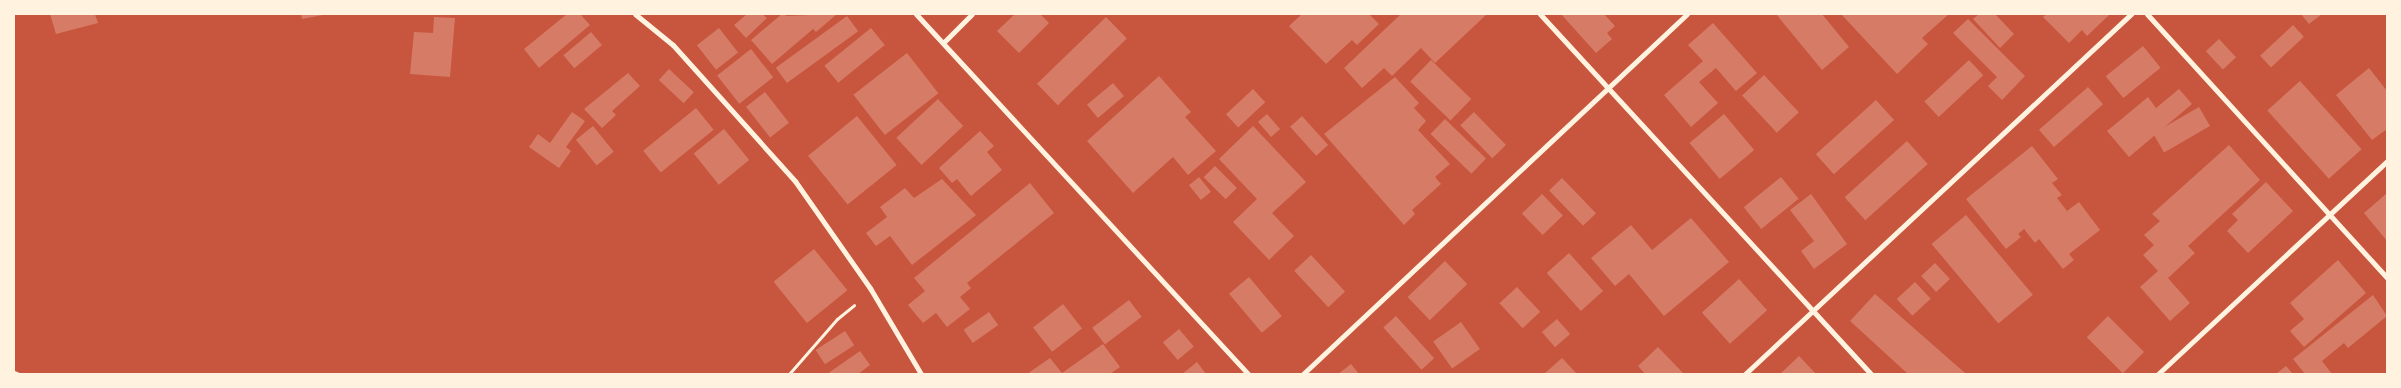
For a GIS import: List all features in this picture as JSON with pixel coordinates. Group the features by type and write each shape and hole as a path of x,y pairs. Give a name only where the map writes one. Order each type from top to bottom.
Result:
{"street":[{"path":"635,14 673,45 795,181 870,288 922,374"},
{"path":"916,14 1248,374"},
{"path":"943,43 972,14"},
{"path":"1540,14 1609,86 1871,374"},
{"path":"1304,374 1687,14"},
{"path":"1745,374 2131,14"},
{"path":"2146,14 2387,278"},
{"path":"2158,374 2387,162"}],"path":[{"path":"789,374 836,319 870,288"},
{"path":"14,372 19,374"}],"building":[{"path":"50,14 95,14 98,23 56,34"},
{"path":"301,14 323,14 323,15 302,19"},
{"path":"567,14 580,14 590,25 539,68 524,49"},
{"path":"747,14 762,14 767,18 746,38 734,25"},
{"path":"782,14 787,16 837,14 816,32 813,29 772,64 751,40"},
{"path":"1015,14 1040,14 1049,23 1019,53 997,31"},
{"path":"1302,14 1369,14 1379,24 1357,45 1352,40 1326,64 1289,26"},
{"path":"1401,14 1487,14 1435,63 1421,48 1392,76 1384,68 1362,88 1344,68"},
{"path":"1561,14 1604,14 1615,26 1607,33 1612,39 1596,53"},
{"path":"1776,14 1822,14 1849,47 1822,70"},
{"path":"1841,14 1949,14 1922,38 1928,44 1897,74"},
{"path":"1979,14 1995,14 2014,34 2000,48 1973,19"},
{"path":"2047,14 2109,15 2087,36 2082,30 2069,43 2043,17"},
{"path":"2301,14 2322,14 2309,24"},
{"path":"847,16 858,31 787,83 776,68"},
{"path":"434,17 455,18 450,77 410,74 414,32 433,33"},
{"path":"1106,17 1127,39 1058,105 1037,84"},
{"path":"1968,19 2025,76 2002,100 1988,86 1997,77 1953,33"},
{"path":"1713,23 1757,73 1736,91 1716,68 1699,82 1718,103 1691,127 1664,95 1703,61 1688,45"},
{"path":"2293,25 2304,37 2271,67 2260,56"},
{"path":"719,28 738,52 716,70 697,45"},
{"path":"871,28 885,45 838,83 824,66"},
{"path":"591,32 602,45 574,68 563,55"},
{"path":"2219,39 2236,57 2223,70 2206,51"},
{"path":"2143,46 2161,68 2123,98 2106,76"},
{"path":"751,49 773,77 739,104 717,75"},
{"path":"907,53 938,93 885,135 853,95"},
{"path":"1431,60 1471,99 1450,120 1410,82"},
{"path":"1969,60 1983,75 1939,117 1924,102"},
{"path":"2369,68 2387,91 2387,129 2372,140 2336,95"},
{"path":"669,69 694,92 684,103 659,80"},
{"path":"628,73 640,86 612,111 616,115 602,128 584,109"},
{"path":"1764,75 1799,112 1777,133 1742,95"},
{"path":"1159,76 1191,112 1185,117 1216,151 1188,175 1173,157 1133,193 1087,141"},
{"path":"1395,77 1419,103 1414,108 1426,121 1418,130 1450,164 1435,177 1441,184 1412,210 1415,214 1404,225 1324,134"},
{"path":"2300,81 2362,149 2329,179 2267,110"},
{"path":"1113,83 1124,96 1098,118 1087,105"},
{"path":"2088,87 2103,104 2054,147 2039,130"},
{"path":"1253,89 1265,102 1238,127 1226,114"},
{"path":"2179,89 2192,104 2129,157 2107,131 2148,97 2156,108"},
{"path":"765,92 789,123 770,138 746,107"},
{"path":"938,99 963,126 922,165 896,138"},
{"path":"1876,100 1894,120 1834,174 1816,154"},
{"path":"2199,107 2210,126 2164,153 2153,134"},
{"path":"696,108 714,130 661,173 643,151"},
{"path":"572,112 585,121 566,147 571,151 559,168 529,147 538,134 550,143"},
{"path":"1474,112 1506,145 1492,158 1460,125"},
{"path":"1267,114 1280,129 1271,137 1258,122"},
{"path":"1724,114 1754,150 1720,179 1690,143"},
{"path":"857,116 897,165 848,205 808,156"},
{"path":"1302,116 1328,145 1316,156 1290,127"},
{"path":"1445,119 1486,159 1471,174 1430,134"},
{"path":"593,126 614,152 597,165 576,140"},
{"path":"1253,126 1306,182 1272,213 1294,236 1269,260 1233,222 1257,199 1219,159"},
{"path":"724,129 749,160 719,185 694,154"},
{"path":"980,131 994,146 987,152 1002,170 971,196 957,179 952,183 939,168"},
{"path":"1907,141 1928,164 1865,220 1845,197"},
{"path":"2229,145 2260,180 2188,246 2195,253 2168,278 2190,303 2170,321 2140,287 2158,271 2143,255 2154,245 2144,235 2160,221 2152,214"},
{"path":"2032,146 2058,179 2052,183 2062,195 2057,198 2067,211 2079,202 2100,230 2069,254 2074,260 2063,269 2039,239 2035,243 2024,229 2018,234 2021,237 2006,249 1966,199"},
{"path":"1215,166 1237,188 1226,199 1204,177"},
{"path":"1199,177 1211,192 1201,200 1189,185"},
{"path":"1781,177 1799,199 1761,229 1744,207"},
{"path":"1562,178 1596,213 1583,226 1549,191"},
{"path":"942,179 976,215 912,265 890,236 876,246 866,233 887,217 880,207 905,188 914,198"},
{"path":"2266,182 2293,211 2248,253 2227,231 2238,220 2232,214"},
{"path":"1030,183 1054,213 967,283 971,288 960,297 970,309 947,327 936,313 923,323 908,305 925,291 914,278"},
{"path":"2387,193 2387,241 2364,213"},
{"path":"1542,194 1563,216 1543,235 1522,213"},
{"path":"1811,194 1847,244 1814,269 1801,251 1814,241 1790,210"},
{"path":"1966,215 2033,295 1998,324 1932,244"},
{"path":"1691,218 1729,262 1664,316 1629,274 1615,286 1591,258 1631,225 1652,250"},
{"path":"814,249 847,290 807,323 774,282"},
{"path":"1569,253 1603,291 1581,311 1547,273"},
{"path":"1311,255 1345,292 1328,307 1294,271"},
{"path":"2338,260 2366,293 2304,347 2290,331 2304,319 2290,303"},
{"path":"1445,261 1467,284 1430,320 1408,297"},
{"path":"1935,263 1950,279 1936,292 1921,276"},
{"path":"1249,277 1282,316 1262,333 1229,294"},
{"path":"1739,279 1767,310 1730,344 1702,312"},
{"path":"1915,282 1931,299 1912,316 1897,299"},
{"path":"1517,287 1540,312 1523,328 1499,303"},
{"path":"1875,294 1965,373 1908,374 1850,321"},
{"path":"2373,295 2387,316 2348,348 2344,343 2322,361 2332,374 2305,374 2293,359"},
{"path":"1129,300 1142,317 1105,344 1092,328"},
{"path":"1063,304 1082,328 1052,352 1033,327"},
{"path":"989,312 998,325 973,343 964,330"},
{"path":"1396,316 1434,358 1422,370 1383,327"},
{"path":"2108,316 2144,352 2123,373 2087,337"},
{"path":"1557,319 1570,334 1555,347 1542,332"},
{"path":"1461,322 1480,349 1452,369 1433,342"},
{"path":"1179,329 1194,347 1178,360 1163,342"},
{"path":"845,331 854,345 825,364 816,350"},
{"path":"1103,344 1120,367 1110,374 1027,374 1050,358 1062,373"},
{"path":"1658,347 1684,374 1645,374 1638,366"},
{"path":"860,351 870,365 858,374 827,374"},
{"path":"1799,356 1816,374 1780,374"},
{"path":"1562,358 1577,374 1544,374"},
{"path":"1197,362 1206,374 1182,374"},
{"path":"1351,364 1359,374 1338,374"},
{"path":"2286,366 2293,374 2276,374"}]}
